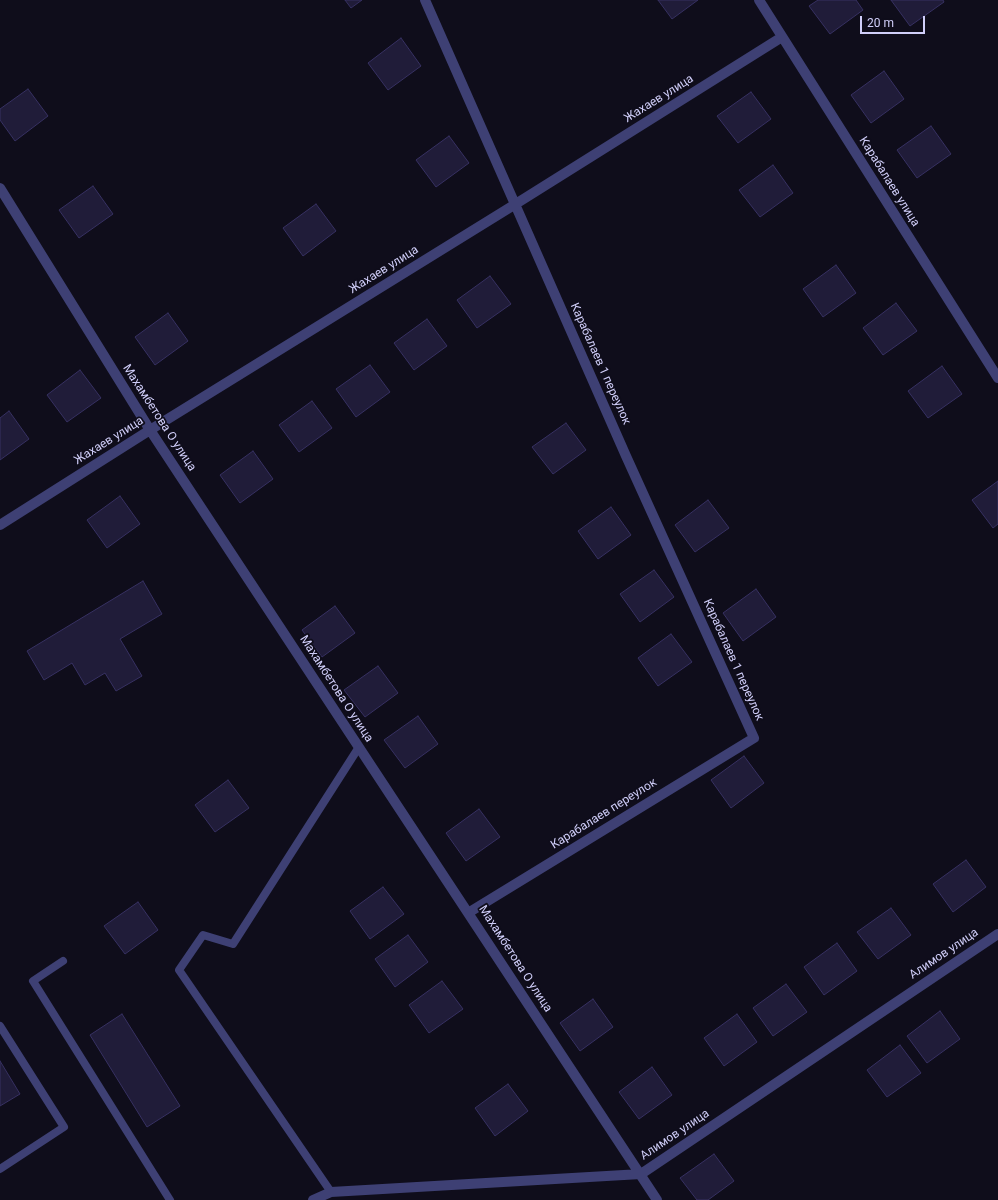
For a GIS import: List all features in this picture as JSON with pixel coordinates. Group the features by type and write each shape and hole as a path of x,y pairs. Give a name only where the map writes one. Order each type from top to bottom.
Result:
{"street":[{"name":"Карабалаев 1 переулок","path":"425,0 514,205 754,738"},
{"name":"Карабалаев улица","path":"759,0 998,378"},
{"name":"Жахаев улица","path":"0,525 782,37"},
{"name":"Махамбетова О улица","path":"0,188 150,430 657,1200"},
{"name":"Карабалаев переулок","path":"468,913 754,738"},
{"name":"Алимов улица","path":"313,1200 331,1192 641,1174 998,934"}],"lane":[{"path":"331,1192 179,970 203,935 233,944 359,747"},
{"path":"63,961 33,981 170,1200"},
{"path":"0,1026 64,1127 0,1169"}],"building":[{"path":"345,0 362,0 351,8"},
{"path":"658,0 698,0 672,19"},
{"path":"818,0 856,0 863,10 830,34 809,6"},
{"path":"891,0 943,0 944,2 910,26"},
{"path":"401,38 421,66 388,90 368,63"},
{"path":"884,71 904,99 871,123 851,95"},
{"path":"28,89 48,116 15,141 0,120 0,109"},
{"path":"751,92 771,119 738,143 717,116"},
{"path":"931,126 951,154 917,178 897,150"},
{"path":"449,136 469,163 436,187 416,160"},
{"path":"773,165 793,193 760,217 739,190"},
{"path":"93,186 113,214 79,238 59,210"},
{"path":"316,204 336,231 303,256 283,228"},
{"path":"836,265 856,293 823,317 803,289"},
{"path":"490,276 511,304 477,328 457,300"},
{"path":"896,303 917,331 883,355 863,328"},
{"path":"168,313 188,341 155,365 135,337"},
{"path":"427,319 447,346 414,370 394,343"},
{"path":"370,365 390,392 356,417 336,389"},
{"path":"942,366 962,394 928,418 908,391"},
{"path":"80,370 101,398 67,422 47,395"},
{"path":"312,401 332,428 299,452 279,425"},
{"path":"9,411 29,439 0,460 0,418"},
{"path":"566,423 586,450 553,474 532,447"},
{"path":"253,451 273,479 240,503 220,475"},
{"path":"998,481 998,524 993,528 972,500"},
{"path":"120,496 140,524 107,548 87,520"},
{"path":"708,500 729,528 695,552 675,525"},
{"path":"611,507 631,535 598,559 578,531"},
{"path":"654,570 674,597 640,622 620,594"},
{"path":"143,581 162,614 120,639 142,676 116,691 105,673 85,685 72,663 44,680 27,651"},
{"path":"756,589 776,617 743,641 723,613"},
{"path":"335,606 355,633 322,657 302,630"},
{"path":"671,634 692,662 658,686 638,658"},
{"path":"378,666 398,693 365,717 344,690"},
{"path":"418,716 438,744 405,768 384,740"},
{"path":"744,756 764,783 731,808 711,780"},
{"path":"228,780 249,808 215,832 195,805"},
{"path":"479,809 500,837 466,861 446,833"},
{"path":"966,860 986,887 953,912 933,884"},
{"path":"383,887 404,914 370,939 350,911"},
{"path":"138,902 158,930 125,954 104,926"},
{"path":"891,908 911,935 878,959 857,932"},
{"path":"408,935 428,962 395,987 375,959"},
{"path":"837,943 857,971 824,995 804,967"},
{"path":"442,981 463,1009 429,1033 409,1005"},
{"path":"786,984 807,1012 773,1036 753,1008"},
{"path":"593,999 613,1027 580,1051 560,1023"},
{"path":"940,1011 960,1039 927,1063 907,1036"},
{"path":"122,1014 180,1106 147,1127 90,1035"},
{"path":"737,1014 757,1042 724,1066 704,1038"},
{"path":"900,1045 921,1073 887,1097 867,1070"},
{"path":"0,1061 20,1094 0,1106"},
{"path":"652,1067 672,1095 639,1119 619,1092"},
{"path":"508,1084 528,1111 495,1136 475,1108"},
{"path":"714,1154 734,1181 708,1200 697,1200 680,1178"}]}
